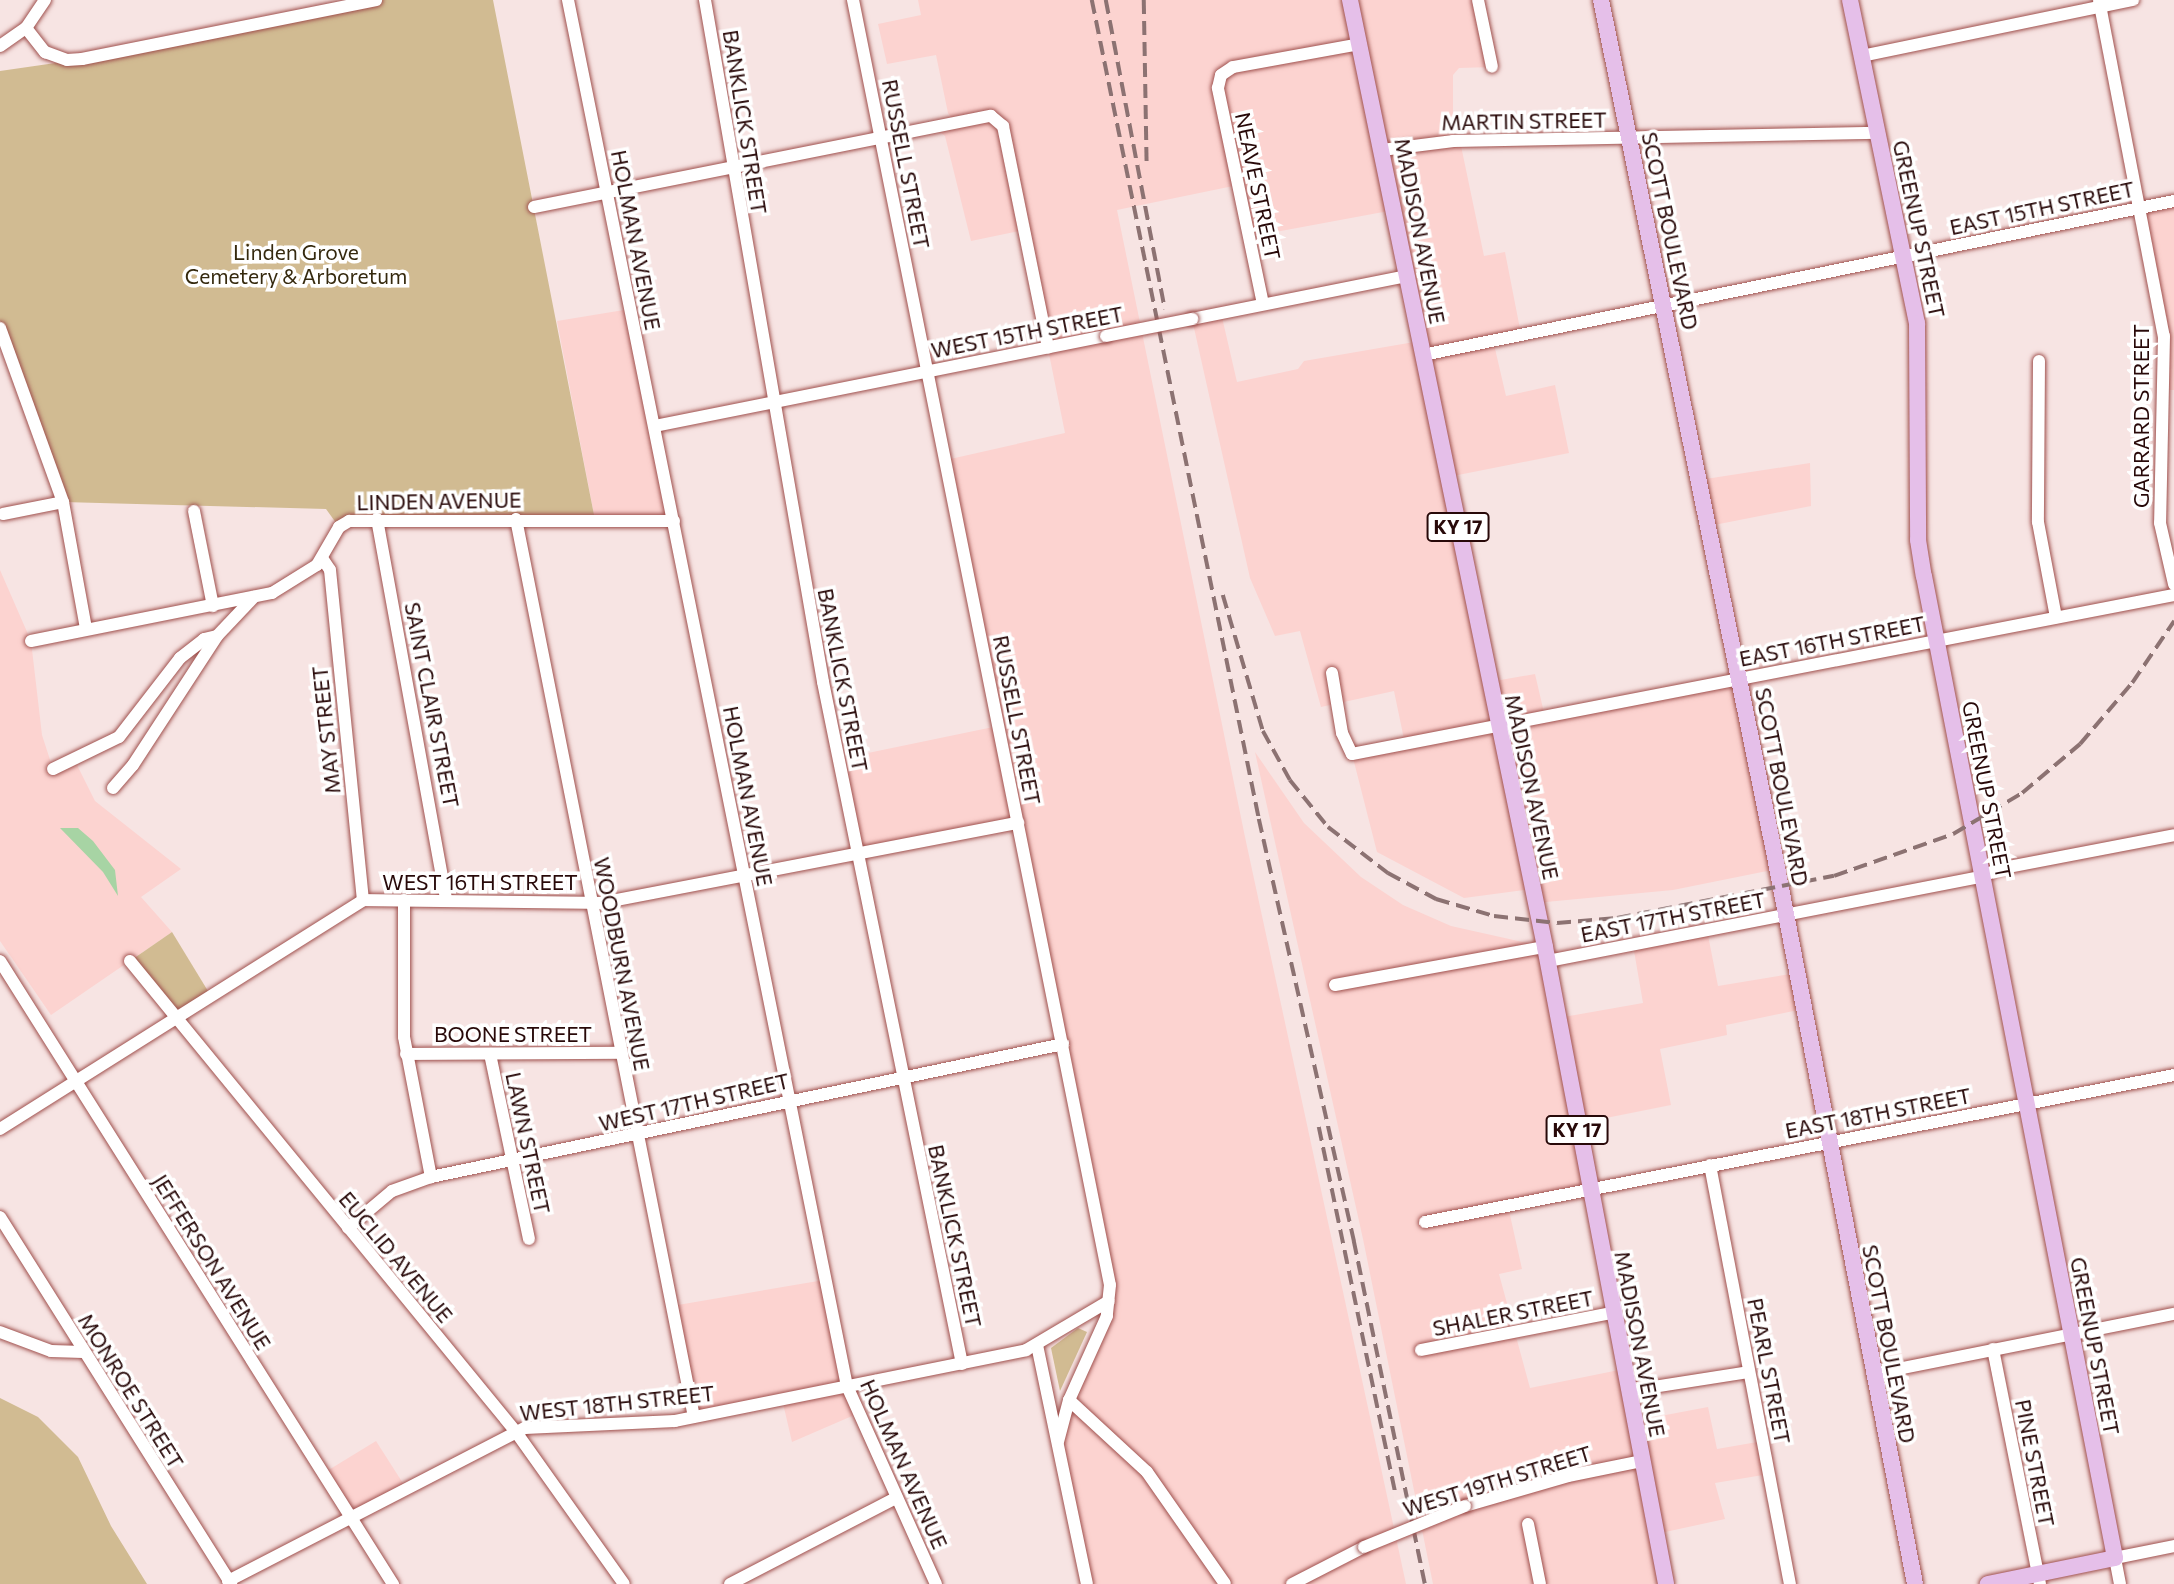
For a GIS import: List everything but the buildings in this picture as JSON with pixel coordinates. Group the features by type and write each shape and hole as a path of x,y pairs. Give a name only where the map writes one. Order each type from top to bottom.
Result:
{"main road":[{"name":"MADISON AVENUE","path":"1350,0 1497,726 1546,954 1612,1313 1666,1584"},
{"name":"SCOTT BOULEVARD","path":"1601,0 1740,679 1915,1584"},
{"name":"GREENUP STREET","path":"1850,0 1920,344 1919,540 1936,640 2115,1558"},
{"path":"1988,1584 2039,1579 2115,1558"}],"street":[{"path":"0,46 26,28 45,0"},
{"path":"26,28 46,52 67,60 82,59 322,5 376,0"},
{"name":"HOLMAN AVENUE","path":"568,0 847,1386 936,1584"},
{"name":"BANKLICK STREET","path":"705,0 774,403 858,853 962,1364"},
{"name":"RUSSELL STREET","path":"853,0 1105,1252 1110,1301 1069,1400 1058,1442"},
{"path":"1478,0 1492,68"},
{"path":"1862,56 2100,3 2133,0"},
{"name":"GARRARD STREET","path":"2100,3 2164,336 2168,431 2160,523 2174,584"},
{"name":"NEAVE STREET","path":"1263,304 1218,88 1221,75 1233,67 1359,44"},
{"path":"534,207 997,118 1003,126 1048,347"},
{"name":"MARTIN STREET","path":"1382,150 1453,141 1878,133"},
{"name":"EAST 15TH STREET","path":"1423,355 2174,201"},
{"name":"WEST 15TH STREET","path":"655,426 1408,276"},
{"path":"0,328 63,502 86,629"},
{"path":"2039,361 2038,522 2056,618"},
{"path":"3,514 63,502"},
{"path":"194,511 212,606"},
{"name":"SAINT CLAIR STREET","path":"377,519 446,900"},
{"name":"LINDEN AVENUE","path":"31,641 272,593 322,558 339,527 349,521 516,519 674,522"},
{"name":"WOODBURN AVENUE","path":"516,519 694,1417"},
{"name":"MAY STREET","path":"322,558 330,570 363,901"},
{"name":"EAST 16TH STREET","path":"1497,726 2174,595"},
{"path":"113,788 133,765 216,636 254,597"},
{"path":"53,769 119,737 180,657 204,639 216,636"},
{"path":"1332,673 1342,733 1352,754 1497,726"},
{"name":"WEST 16TH STREET","path":"0,1129 363,901 590,902 744,876 1018,823"},
{"name":"EAST 17TH STREET","path":"1546,954 1785,915 1983,877 1998,869 2174,835"},
{"path":"404,900 406,1054 431,1177"},
{"path":"1335,985 1546,954"},
{"name":"JEFFERSON AVENUE","path":"0,961 78,1079 393,1584"},
{"name":"EUCLID AVENUE","path":"130,961 516,1432 624,1584"},
{"name":"WEST 17TH STREET","path":"348,1228 392,1191 431,1177 638,1136 788,1099 1063,1044"},
{"name":"BOONE STREET","path":"406,1054 620,1053"},
{"name":"LAWN STREET","path":"490,1054 529,1239"},
{"name":"EAST 18TH STREET","path":"1589,1190 2174,1075"},
{"name":"PEARL STREET","path":"1710,1165 1790,1584"},
{"path":"1425,1222 1589,1190"},
{"name":"MONROE STREET","path":"0,1217 230,1582"},
{"name":"WEST 18TH STREET","path":"230,1582 349,1516 516,1432 694,1417 962,1364 1037,1345 1110,1301"},
{"name":"SHALER STREET","path":"1421,1350 1612,1313"},
{"path":"1873,1374 2174,1314"},
{"path":"0,1332 51,1351 83,1352"},
{"name":"RUSSELL STREET","path":"1037,1345 1087,1584"},
{"name":"PINE STREET","path":"1993,1349 2039,1579"},
{"path":"1628,1391 1749,1372"},
{"path":"1069,1400 1147,1472 1225,1584"},
{"name":"WEST 19TH STREET","path":"1292,1584 1364,1547 1465,1506 1568,1476 1642,1461"},
{"path":"730,1584 896,1498"},
{"path":"1528,1524 1540,1584"},
{"path":"2115,1558 2174,1546"},
{"name":"GREENUP STREET","path":"2115,1558 2120,1584"}],"shaded area":[{"path":"918,0 1478,0 1492,67 1459,68 1453,75 1453,141 1460,141 1484,256 1505,252 1521,334 1493,340 1506,396 1555,385 1569,453 1448,477 1489,682 1535,674 1545,717 1740,679 1777,869 1673,890 1535,903 1532,889 1464,898 1377,852 1352,754 1405,744 1394,691 1321,707 1300,631 1275,636 1250,578 1192,319 1221,313 1237,382 1298,369 1304,361 1420,341 1394,210 1249,237 1238,185 1117,210 1245,837 1406,1584 1087,1584 1058,1442 1109,1301 1018,823 858,853 839,759 998,726 946,460 1065,433 1024,230 971,241 945,136 935,128 956,124 948,113 936,55 887,64 878,24 921,15"},
{"path":"2174,201 2174,390 2161,390 2164,351 2140,208"},
{"path":"630,309 674,521 595,520 557,321"},
{"path":"1810,463 1811,506 1709,526 1699,480"},
{"path":"0,570 31,641 42,735 53,769 74,759 95,801 181,869 141,897 172,932 51,1015 0,941"},
{"path":"1255,752 1304,823 1361,877 1403,905 1451,926 1545,947 1558,1018 1643,1003 1633,945 1707,930 1718,986 1796,973 1803,1009 1726,1025 1727,1035 1660,1049 1671,1105 1576,1124 1589,1190 1508,1206 1522,1269 1499,1274 1530,1388 1624,1369 1634,1421 1708,1407 1717,1449 1763,1441 1769,1474 1715,1483 1725,1519 1656,1534 1666,1584 1433,1584 1363,1239"},
{"path":"60,828 78,828 93,841 115,870 118,896 103,872"},
{"path":"824,1280 859,1413 792,1442 782,1399 694,1417 672,1306"},
{"path":"376,1441 406,1488 349,1516 322,1474"}],"green space":[{"name":"Linden Grove Cemetery & Arboretum","path":"376,0 493,0 595,520 339,527 326,509 63,502 0,328 0,71 90,58"},
{"path":"172,932 211,996 176,1018 130,961"},
{"path":"1078,1328 1087,1332 1060,1391 1051,1348"},
{"path":"0,1398 38,1417 78,1457 111,1526 147,1584 0,1584"}],"railway":[{"path":"1092,0 1259,819 1354,1241 1425,1584"},
{"path":"1106,0 1165,309"},
{"path":"1144,0 1147,164"},
{"path":"1223,595 1263,731 1290,780 1328,827 1388,873 1436,899 1494,916 1557,923 1617,918 1834,876 1953,834 2022,793 2080,744 2132,683 2174,621"},
{"path":"1319,1127 1396,1494"}]}
